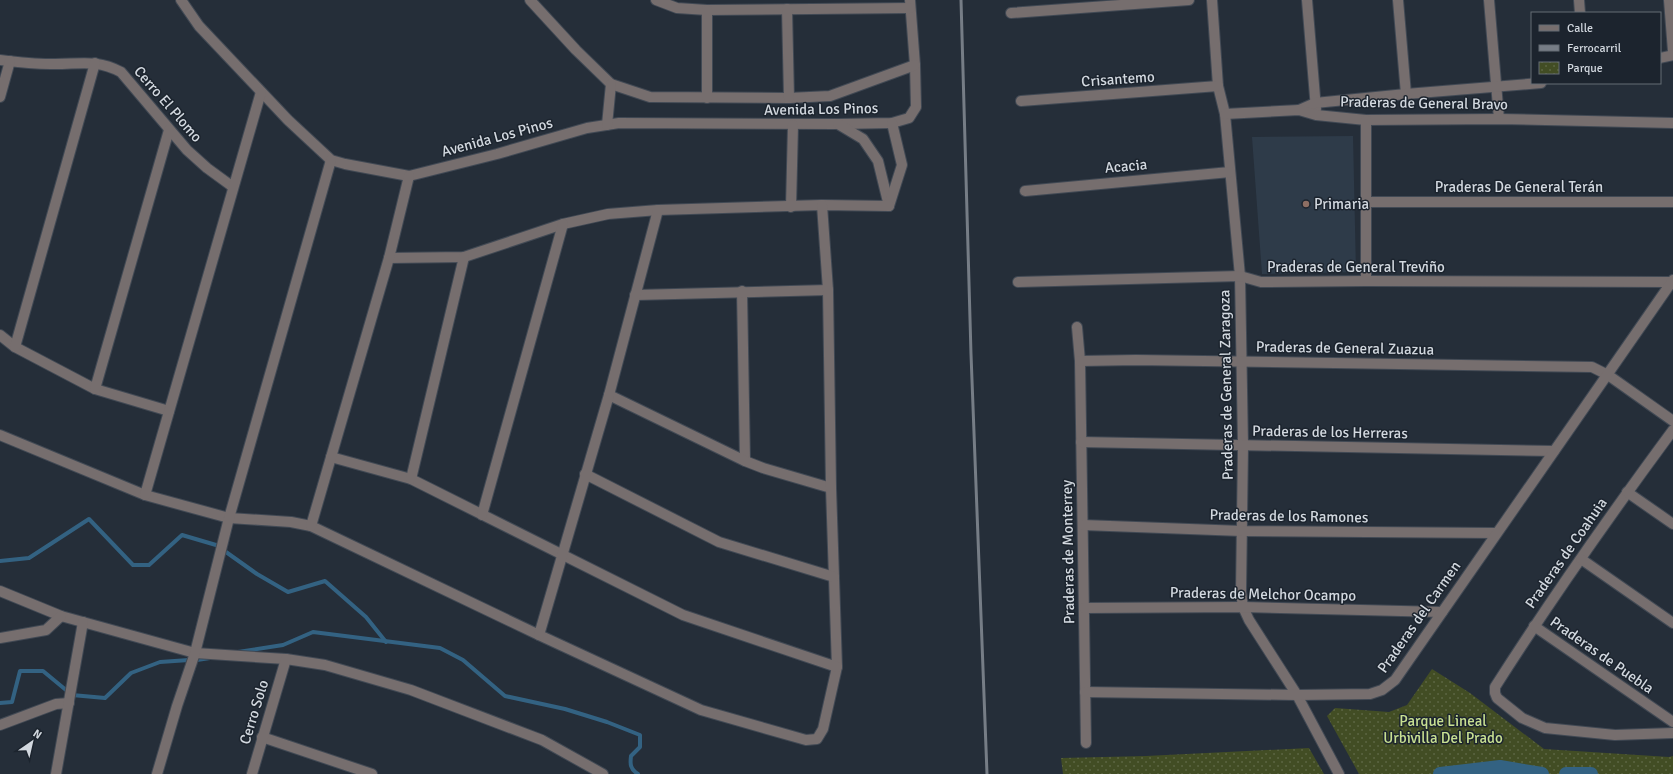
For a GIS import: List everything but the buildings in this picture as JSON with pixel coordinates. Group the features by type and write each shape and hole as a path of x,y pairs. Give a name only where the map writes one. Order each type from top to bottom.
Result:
{"street":[{"name":"Avenida Los Pinos","path":"181,0 198,26 288,120 331,160 344,164 409,176 497,154 587,128 619,123 793,125 892,123 909,118 916,107 915,65 910,4"},
{"name":"Avenida Los Pinos","path":"530,0 576,50 611,84 650,97 788,98 830,96 915,65"},
{"path":"656,0 707,10 733,4 787,10 825,5 910,4"},
{"path":"1011,13 1189,0"},
{"name":"Praderas de General Zaragoza","path":"1212,0 1218,86 1225,114 1240,276 1243,446 1241,592 1243,607 1249,620 1297,695 1339,774"},
{"path":"1307,0 1316,115"},
{"path":"1398,0 1406,94"},
{"path":"1489,0 1499,119"},
{"path":"1579,0 1580,12"},
{"path":"1669,0 1673,51"},
{"path":"707,10 707,98"},
{"path":"787,10 788,98"},
{"path":"1661,58 1673,55"},
{"path":"0,97 5,61"},
{"name":"Cerro El Plomo","path":"5,61 51,64 95,63 108,65 120,72 168,130 187,150 207,168 234,186"},
{"path":"15,347 95,63"},
{"path":"607,125 611,84"},
{"name":"Praderas de General Bravo","path":"1299,110 1315,103 1531,84"},
{"name":"Crisantemo","path":"1021,101 1218,86"},
{"path":"145,495 261,92"},
{"path":"1225,114 1299,110"},
{"name":"Praderas de General Bravo","path":"1299,110 1316,115 1366,120 1499,119 1673,123"},
{"path":"1366,120 1366,281"},
{"path":"889,206 902,165 892,123"},
{"path":"838,124 863,139 878,160 889,206"},
{"path":"792,207 793,125"},
{"path":"95,389 168,130"},
{"path":"157,774 177,706 195,653 228,518 331,160"},
{"name":"Acacia","path":"1025,190 1230,172"},
{"path":"311,526 389,258 409,176"},
{"name":"Praderas De General Terán","path":"1366,202 1673,202"},
{"path":"389,258 464,257 563,224 608,214 658,210 822,205 889,206"},
{"path":"0,434 145,495 228,518 291,522 311,526 539,635 701,710 806,740 817,739 824,730 837,667 831,488 828,290 822,205"},
{"path":"539,635 609,395 658,210"},
{"path":"482,515 563,224"},
{"path":"411,480 464,257"},
{"name":"Praderas de General Treviño","path":"1018,282 1240,276 1261,282 1672,281"},
{"name":"Praderas del Carmen","path":"1085,692 1297,695 1370,694 1382,690 1395,680 1672,281"},
{"path":"635,295 742,291 828,290"},
{"path":"742,291 745,461"},
{"name":"Praderas de Monterrey","path":"1077,327 1080,362 1086,743"},
{"path":"0,335 15,347 95,389 169,411"},
{"name":"Praderas de General Zuazua","path":"1080,362 1136,360 1584,366 1600,369 1673,421"},
{"path":"609,395 745,461 763,468 831,488"},
{"name":"Praderas de Coahuia","path":"1673,430 1627,492 1534,626 1495,687 1497,698 1522,718 1545,728 1615,735 1673,733"},
{"name":"Praderas de los Herreras","path":"1081,442 1243,446 1554,450"},
{"path":"331,456 411,480 683,615 837,667"},
{"path":"585,474 719,542 834,577"},
{"path":"1627,492 1673,524"},
{"name":"Praderas de los Ramones","path":"1082,525 1242,531 1496,533"},
{"path":"1581,559 1673,623"},
{"path":"0,590 61,616 195,653 286,659 325,665 411,690 542,740 603,774"},
{"name":"Praderas de Melchor Ocampo","path":"1084,608 1243,607 1442,612"},
{"path":"0,638 46,630 61,616"},
{"path":"56,774 83,622"},
{"name":"Praderas de Puebla","path":"1534,626 1673,722"},
{"name":"Cerro Solo","path":"252,774 286,659"},
{"path":"0,725 56,704 69,703"},
{"path":"262,737 372,774"}],"shaded area":[{"name":"Primaria","path":"1353,136 1356,272 1262,274 1252,137"}],"green space":[{"name":"Parque Lineal Urbivilla Del Prado","path":"1432,669 1470,693 1544,749 1669,757 1673,756 1673,774 1359,774 1327,716 1335,708 1389,712 1407,705"},
{"path":"1309,748 1324,774 1063,774 1061,758 1146,756"}],"waterway":[{"path":"0,561 29,558 89,519 133,565 149,565 182,535 216,545"},
{"path":"226,552 257,574 288,592 325,581 366,617 386,642"},
{"path":"238,652 283,645 313,632 440,648 463,660 505,696 565,709 607,722 640,735 640,747 631,756 631,766 638,774"},
{"path":"197,660 210,658"},
{"path":"0,703 12,702 20,671 43,671 72,695 105,698 131,673 160,662 189,660"},
{"path":"1440,774 1500,767 1542,774"},
{"path":"1566,774 1591,774"}],"railway":[{"path":"961,0 971,354 987,774"}],"place":[{"name":"Primaria","path":"1306,204"}]}
